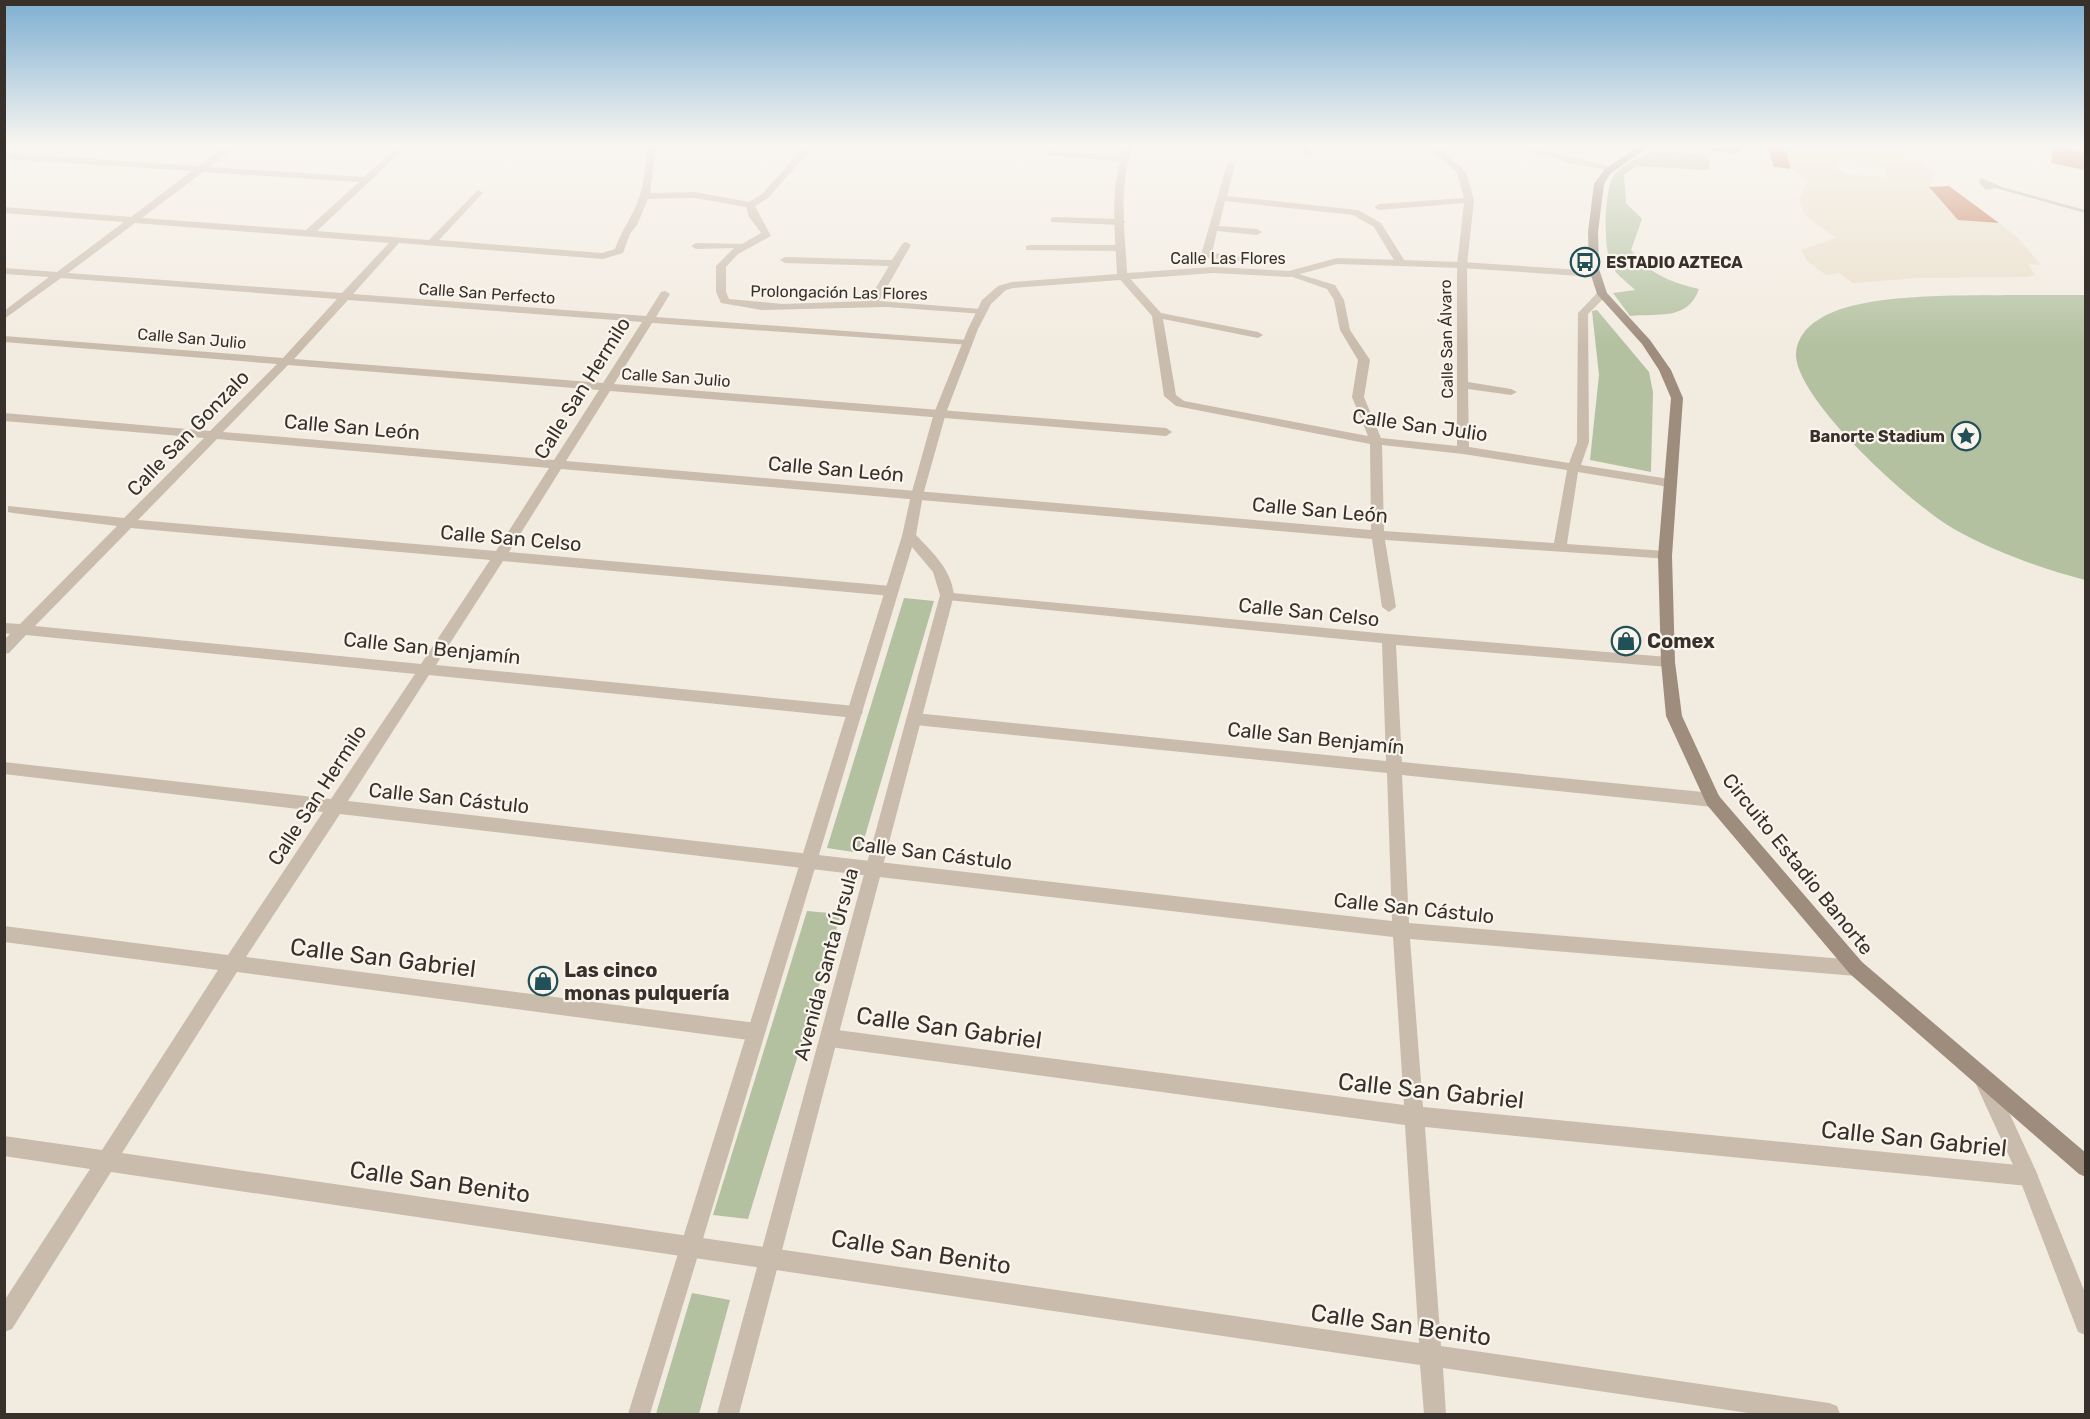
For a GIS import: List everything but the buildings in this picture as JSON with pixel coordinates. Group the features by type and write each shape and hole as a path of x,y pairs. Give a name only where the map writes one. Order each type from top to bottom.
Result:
{"main road":[{"name":"Circuito Estadio Banorte","path":"1595,212 1593,232 1595,274 1602,294 1646,342 1665,370 1677,398 1665,556 1668,663 1674,716 1713,800 1856,968 2085,1167"}],"street":[{"path":"40,212 603,256 619,251 625,233 638,212"},
{"path":"4,316 142,212"},
{"path":"308,234 332,212"},
{"path":"431,243 461,212"},
{"path":"716,312 721,292 721,266 742,247 765,236 766,233 752,212"},
{"path":"1121,212 1122,276 1157,315 1258,335"},
{"path":"1217,212 1206,255 1244,260"},
{"path":"1355,212 1378,225 1392,243 1401,263"},
{"name":"Calle San Álvaro","path":"1463,450 1462,265 1468,212"},
{"path":"1054,220 1121,222"},
{"path":"1213,228 1257,232"},
{"name":"Calle San Gonzalo","path":"4,649 285,362 396,241"},
{"path":"872,304 906,245"},
{"path":"696,246 742,247"},
{"path":"1030,248 1121,248"},
{"path":"785,260 896,263"},
{"name":"Calle Las Flores","path":"980,312 993,294 1012,285 1213,270 1289,274 1337,261 1462,265 1595,274"},
{"name":"Calle San Perfecto","path":"4,271 650,319 716,312 967,343"},
{"path":"1289,274 1331,287 1339,300 1345,330 1364,360 1358,397 1376,441 1378,535 1389,607"},
{"name":"Calle San Hermilo","path":"4,1321 334,806 499,557 665,294"},
{"path":"1560,546 1572,473 1583,442 1583,314 1602,294"},
{"name":"Prolongación Las Flores","path":"716,312 748,306 872,304 980,312"},
{"path":"639,1414 909,536 917,495 940,413 980,312"},
{"name":"Calle San Julio","path":"1157,315 1170,396 1180,404 1376,441 1463,450 1669,483"},
{"name":"Calle San Julio","path":"4,339 1166,432"},
{"path":"1464,385 1511,392"},
{"name":"Calle San León","path":"4,417 1378,535 1560,546 1665,556"},
{"name":"Calle San Celso","path":"13,509 128,523 891,591"},
{"path":"909,536 939,570 947,584 947,595"},
{"name":"Calle San Celso","path":"947,595 1389,639 1668,663"},
{"name":"Avenida Santa Úrsula","path":"728,1414 947,595"},
{"name":"Calle San Benjamín","path":"4,628 855,712"},
{"path":"1389,639 1401,930 1435,1414"},
{"name":"Calle San Benjamín","path":"915,719 1713,800"},
{"name":"Calle San Cástulo","path":"4,768 1401,930 1856,968"},
{"name":"Calle San Gabriel","path":"4,934 756,1032"},
{"name":"Calle San Gabriel","path":"830,1038 1413,1116 2028,1176"},
{"path":"1983,1078 2028,1176 2085,1324"},
{"name":"Calle San Benito","path":"4,1146 1829,1414"}],"green space":[{"path":"1606,212 1635,212 1642,219 1631,250 1645,265 1661,276 1699,289 1694,299 1680,311 1661,315 1630,316 1613,293 1635,290 1612,267 1606,236"},
{"name":"Banorte Stadium","path":"2085,295 2085,580 2002,552 1954,529 1936,517 1886,476 1860,450 1814,397 1801,373 1796,353 1800,338 1814,323 1836,311 1858,304 1911,297"},
{"path":"1597,310 1649,372 1653,392 1651,472 1590,460 1599,375 1592,311"},
{"path":"904,598 934,601 860,853 827,848"},
{"path":"807,911 841,914 748,1219 713,1215"},
{"path":"692,1293 730,1300 699,1414 656,1414"}],"shaded area":[{"path":"1803,212 1951,212 1958,220 1999,223 2018,238 2041,265 2028,264 2035,275 2027,277 1918,278 1853,283 1839,273 1826,275 1807,261 1801,250 1836,238"}],"place":[{"name":"ESTADIO AZTECA","path":"1585,262"},
{"name":"Banorte Stadium","path":"1966,436"},
{"name":"Comex","path":"1626,641"},
{"name":"Las cinco monas pulquería","path":"543,981"}]}
